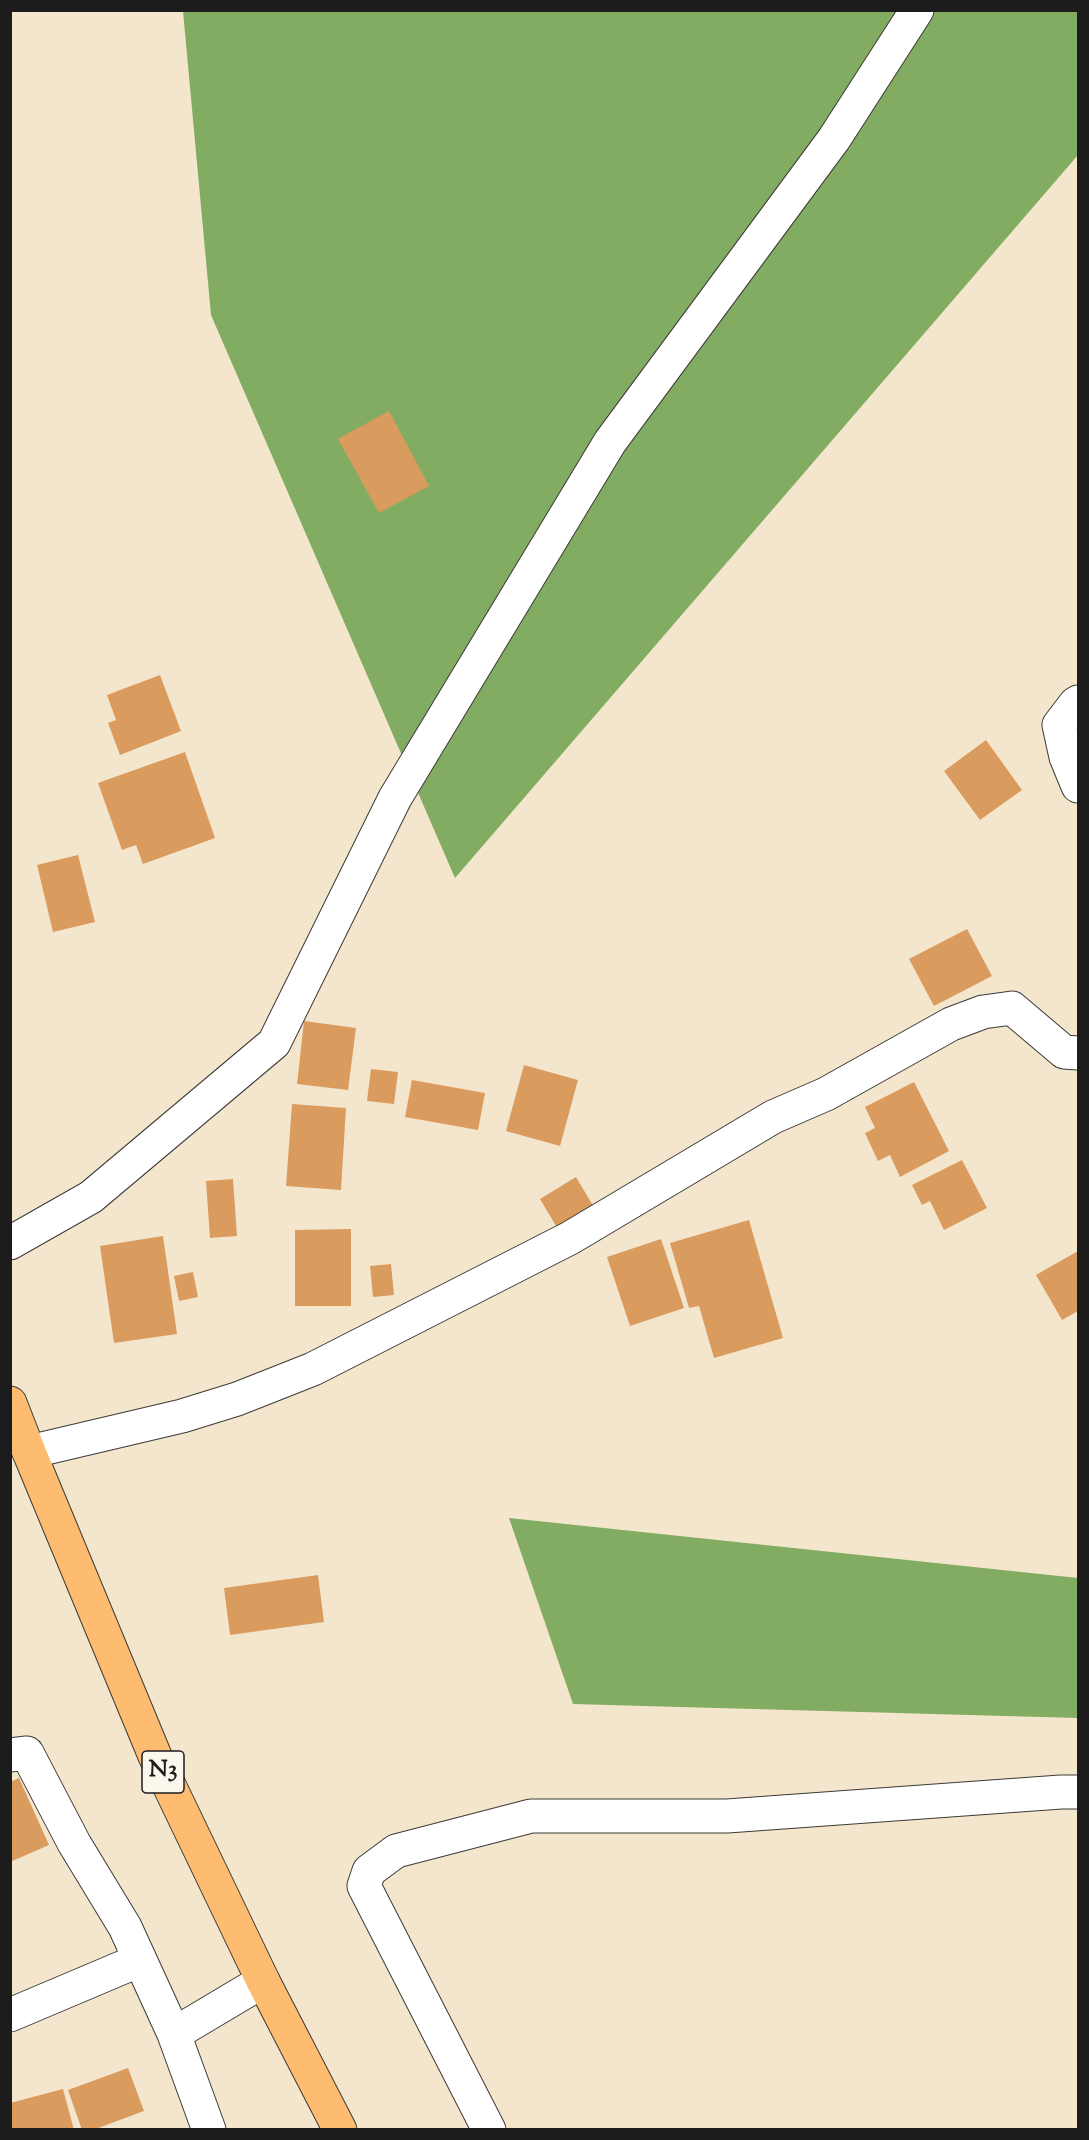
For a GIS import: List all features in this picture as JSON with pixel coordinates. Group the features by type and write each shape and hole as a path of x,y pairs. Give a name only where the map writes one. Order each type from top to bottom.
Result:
{"highway":[{"name":"N3","path":"10,1403 28,1452 155,1756 263,1981 340,2130"}],"street":[{"path":"10,1243 91,1197 274,1043 394,798 610,442 834,139 917,10"},
{"path":"1078,702 1059,725 1066,757 1078,786"},
{"path":"28,1452 182,1416 237,1399 313,1369 570,1238 773,1117 826,1094 951,1024 983,1012 1012,1008 1064,1052 1078,1053"},
{"path":"10,1755 27,1753 74,1843 125,1927 174,2034 209,2130"},
{"path":"489,2130 364,1886 369,1871 396,1851 531,1816 727,1816 1078,1792"},
{"path":"10,2015 140,1960"},
{"path":"174,2034 263,1981"}],"green space":[{"path":"183,11 1078,11 1078,155 455,878 211,315"},
{"path":"509,1518 1078,1578 1078,1718 573,1704"}],"building":[{"path":"389,411 429,486 379,513 338,439"},
{"path":"160,675 181,731 120,755 108,723 116,720 107,695"},
{"path":"986,740 1022,790 980,820 944,771"},
{"path":"185,752 215,838 143,864 136,845 122,850 98,783"},
{"path":"78,855 95,922 53,932 37,865"},
{"path":"967,929 992,976 934,1006 909,959"},
{"path":"304,1021 356,1028 348,1090 297,1084"},
{"path":"524,1065 578,1080 560,1146 506,1131"},
{"path":"371,1069 398,1072 394,1104 367,1101"},
{"path":"412,1080 485,1093 478,1130 405,1117"},
{"path":"914,1082 949,1151 900,1177 890,1155 878,1161 865,1133 875,1128 865,1107"},
{"path":"292,1104 346,1108 341,1190 286,1186"},
{"path":"962,1160 987,1208 944,1230 930,1201 922,1205 912,1185"},
{"path":"576,1177 598,1214 562,1236 540,1199"},
{"path":"233,1179 237,1236 210,1238 206,1181"},
{"path":"749,1220 783,1338 714,1358 699,1306 689,1308 670,1243"},
{"path":"351,1229 351,1306 295,1306 295,1230"},
{"path":"163,1236 177,1334 114,1343 100,1246"},
{"path":"661,1239 684,1308 630,1326 607,1257"},
{"path":"1078,1251 1078,1311 1062,1320 1036,1275"},
{"path":"391,1264 394,1295 373,1297 370,1266"},
{"path":"193,1272 198,1297 179,1301 174,1276"},
{"path":"318,1575 324,1622 230,1635 224,1588"},
{"path":"19,1778 49,1845 10,1862 10,1782"},
{"path":"128,2068 144,2111 93,2130 82,2130 68,2090"},
{"path":"63,2089 74,2130 11,2130 10,2103"}]}
